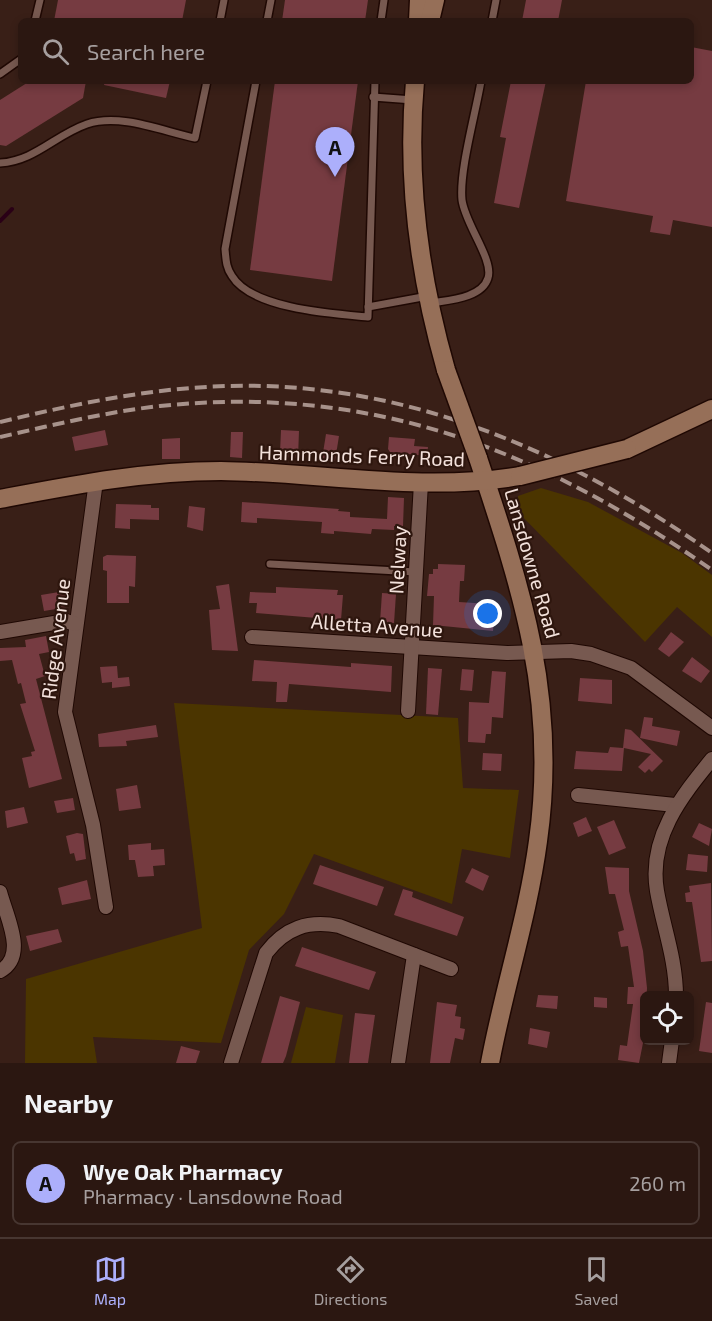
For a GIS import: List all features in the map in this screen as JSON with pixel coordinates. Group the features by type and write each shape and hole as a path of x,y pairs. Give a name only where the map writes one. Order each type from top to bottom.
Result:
{"street":[{"path":"418,18 419,0"},
{"path":"431,18 435,0"},
{"name":"Lansdowne Road","path":"415,84 412,163 415,219 428,300 446,370 478,458 521,591 535,652 545,750 538,841 490,1063"},
{"name":"Hammonds Ferry Road","path":"0,499 96,480 180,472 223,471 421,483 486,482 520,476 627,449 712,409"},
{"name":"Ridge Avenue","path":"96,480 65,712 93,825 106,907"},
{"name":"Nelway","path":"408,711 421,483"},
{"path":"0,632 66,621 75,624"},
{"name":"Alletta Avenue","path":"252,637 411,648 570,651 611,659 631,668 712,728"},
{"path":"676,991 674,959 655,873 662,837 675,805 712,759"},
{"path":"578,795 675,805"},
{"path":"0,892 10,927 14,954 12,962 0,971"},
{"path":"231,1063 266,953 286,932 298,926 324,923 451,969"},
{"path":"398,1063 414,955"},
{"path":"669,1063 671,1045"}],"lane":[{"path":"36,18 40,0"},
{"path":"221,18 224,0"},
{"path":"268,18 271,0"},
{"path":"381,18 384,0"},
{"path":"493,18 496,0"},
{"path":"0,74 18,60"},
{"path":"0,163 30,157 86,124 101,122 119,121 195,138 206,84"},
{"path":"255,84 225,249 230,273 233,279 249,291 286,306 318,314 368,317 375,84"},
{"path":"368,307 478,291 488,279 488,263 470,229 462,198 481,84"},
{"path":"373,97 413,100"},
{"path":"270,564 416,572"}],"shaded area":[{"path":"541,488 588,502 682,553 712,575 712,637 677,607 645,642 517,511 518,496"},
{"path":"174,703 458,718 463,788 519,790 510,858 462,849 452,904 314,854 284,914 249,950 221,1043 93,1037 97,1063 25,1063 26,979 202,928"},
{"path":"306,1007 343,1015 335,1063 291,1063"}],"building":[{"path":"58,0 186,0 183,18 55,18"},
{"path":"285,0 368,0 365,18 282,18"},
{"path":"526,0 562,0 559,18 523,18"},
{"path":"694,48 712,51 712,227 673,220 670,235 650,232 653,216 566,201 586,84 694,84"},
{"path":"25,84 85,84 83,98 6,146 0,145 0,100"},
{"path":"104,84 169,84 166,98"},
{"path":"275,84 358,84 332,281 250,270"},
{"path":"510,84 545,84 519,208 494,203 506,138 500,137"},
{"path":"105,430 108,445 75,451 72,437"},
{"path":"281,430 299,431 298,458 286,457 286,454 280,453"},
{"path":"231,432 243,432 242,458 230,457"},
{"path":"326,434 339,436 335,461 322,459"},
{"path":"389,437 415,439 414,446 428,447 427,456 390,452"},
{"path":"180,438 180,459 162,459 162,439"},
{"path":"388,497 404,498 403,526 394,526 394,530 372,529 371,534 334,531 334,534 321,533 322,522 257,518 257,523 241,522 242,502 339,509 338,511 350,512 350,517 387,519"},
{"path":"116,504 151,505 151,508 159,508 159,520 130,519 130,529 115,528"},
{"path":"189,506 205,508 203,531 187,527"},
{"path":"107,555 136,556 135,587 129,586 129,603 107,603 107,571 103,570 103,557"},
{"path":"438,564 465,565 464,581 460,581 459,602 490,604 490,609 495,609 493,631 433,625 434,596 427,596 429,574 433,574 433,569 438,569"},
{"path":"229,584 238,651 212,650 209,610 220,609 216,586"},
{"path":"276,587 338,590 337,595 343,595 341,620 256,613 257,603 249,603 250,592 276,593"},
{"path":"65,591 68,607 44,611 41,595"},
{"path":"382,593 396,594 394,623 380,622"},
{"path":"671,632 684,642 669,657 658,649"},
{"path":"46,636 49,652 39,654 45,676 36,679 62,779 29,788 22,758 32,756 31,752 35,751 20,704 26,703 12,660 0,661 0,648 26,647 25,640"},
{"path":"692,657 710,671 701,683 682,671"},
{"path":"254,660 351,667 351,663 392,666 391,692 289,684 287,702 276,702 277,682 252,681"},
{"path":"117,666 118,678 129,677 130,686 112,688 112,682 102,683 100,667"},
{"path":"428,668 442,669 438,715 426,714"},
{"path":"462,669 474,670 472,691 460,690"},
{"path":"492,671 506,672 503,718 492,717 491,734 486,734 485,743 468,742 469,702 489,703"},
{"path":"580,678 612,680 612,704 578,701"},
{"path":"644,717 653,718 652,726 680,731 677,746 640,738"},
{"path":"156,725 158,737 126,741 127,746 99,747 98,734"},
{"path":"625,729 631,730 663,761 652,772 649,769 645,773 638,767 651,754 624,748 622,771 574,769 576,751 608,753 610,747 623,748"},
{"path":"483,753 502,754 501,771 482,770"},
{"path":"137,785 141,808 119,811 116,789"},
{"path":"73,798 75,810 57,813 54,801"},
{"path":"24,807 28,823 7,828 5,811"},
{"path":"586,817 592,831 578,837 573,823"},
{"path":"614,820 626,848 609,855 597,827"},
{"path":"699,823 712,829 709,846 692,837"},
{"path":"83,834 86,859 76,861 74,853 70,854 66,836"},
{"path":"151,843 151,850 164,849 165,865 153,866 154,876 138,877 135,860 129,860 128,845"},
{"path":"688,854 708,856 707,872 686,870"},
{"path":"320,865 384,887 377,906 313,884"},
{"path":"605,867 629,868 629,891 643,951 647,988 647,991 640,991 640,1045 643,1045 639,1063 618,1060 620,1045 627,1046 633,1004 627,1004 628,987 634,987 628,946 621,947 618,932 624,930 615,894 609,894"},
{"path":"472,868 489,876 483,891 465,882"},
{"path":"87,880 91,899 62,905 58,888"},
{"path":"711,883 712,961 701,962 692,902 686,902 685,893 690,892 689,886"},
{"path":"403,889 413,892 412,897 464,917 457,936 394,915"},
{"path":"58,929 62,942 30,951 26,936"},
{"path":"302,947 376,972 369,990 295,966"},
{"path":"538,995 558,996 557,1009 536,1007"},
{"path":"280,996 300,1002 286,1056 283,1063 261,1063"},
{"path":"594,997 607,998 607,1008 594,1007"},
{"path":"437,1002 457,1005 455,1016 461,1017 460,1028 465,1029 463,1040 455,1038 450,1063 430,1063"},
{"path":"706,1002 712,1003 712,1053 699,1051"},
{"path":"355,1013 375,1015 368,1063 349,1063"},
{"path":"530,1028 550,1032 547,1048 528,1044"},
{"path":"181,1046 200,1051 196,1063 176,1063"}],"waterway":[{"path":"0,221 12,209"}],"railway":[{"path":"0,422 113,398 199,387 294,388 359,396 422,410 483,430 543,454 601,484 712,553"},
{"path":"0,437 80,419 160,406 238,402 312,405 383,417 451,435 518,460 583,491 648,528 712,570"}],"place":[{"name":"Wye Oak Pharmacy","path":"335,177"}]}
